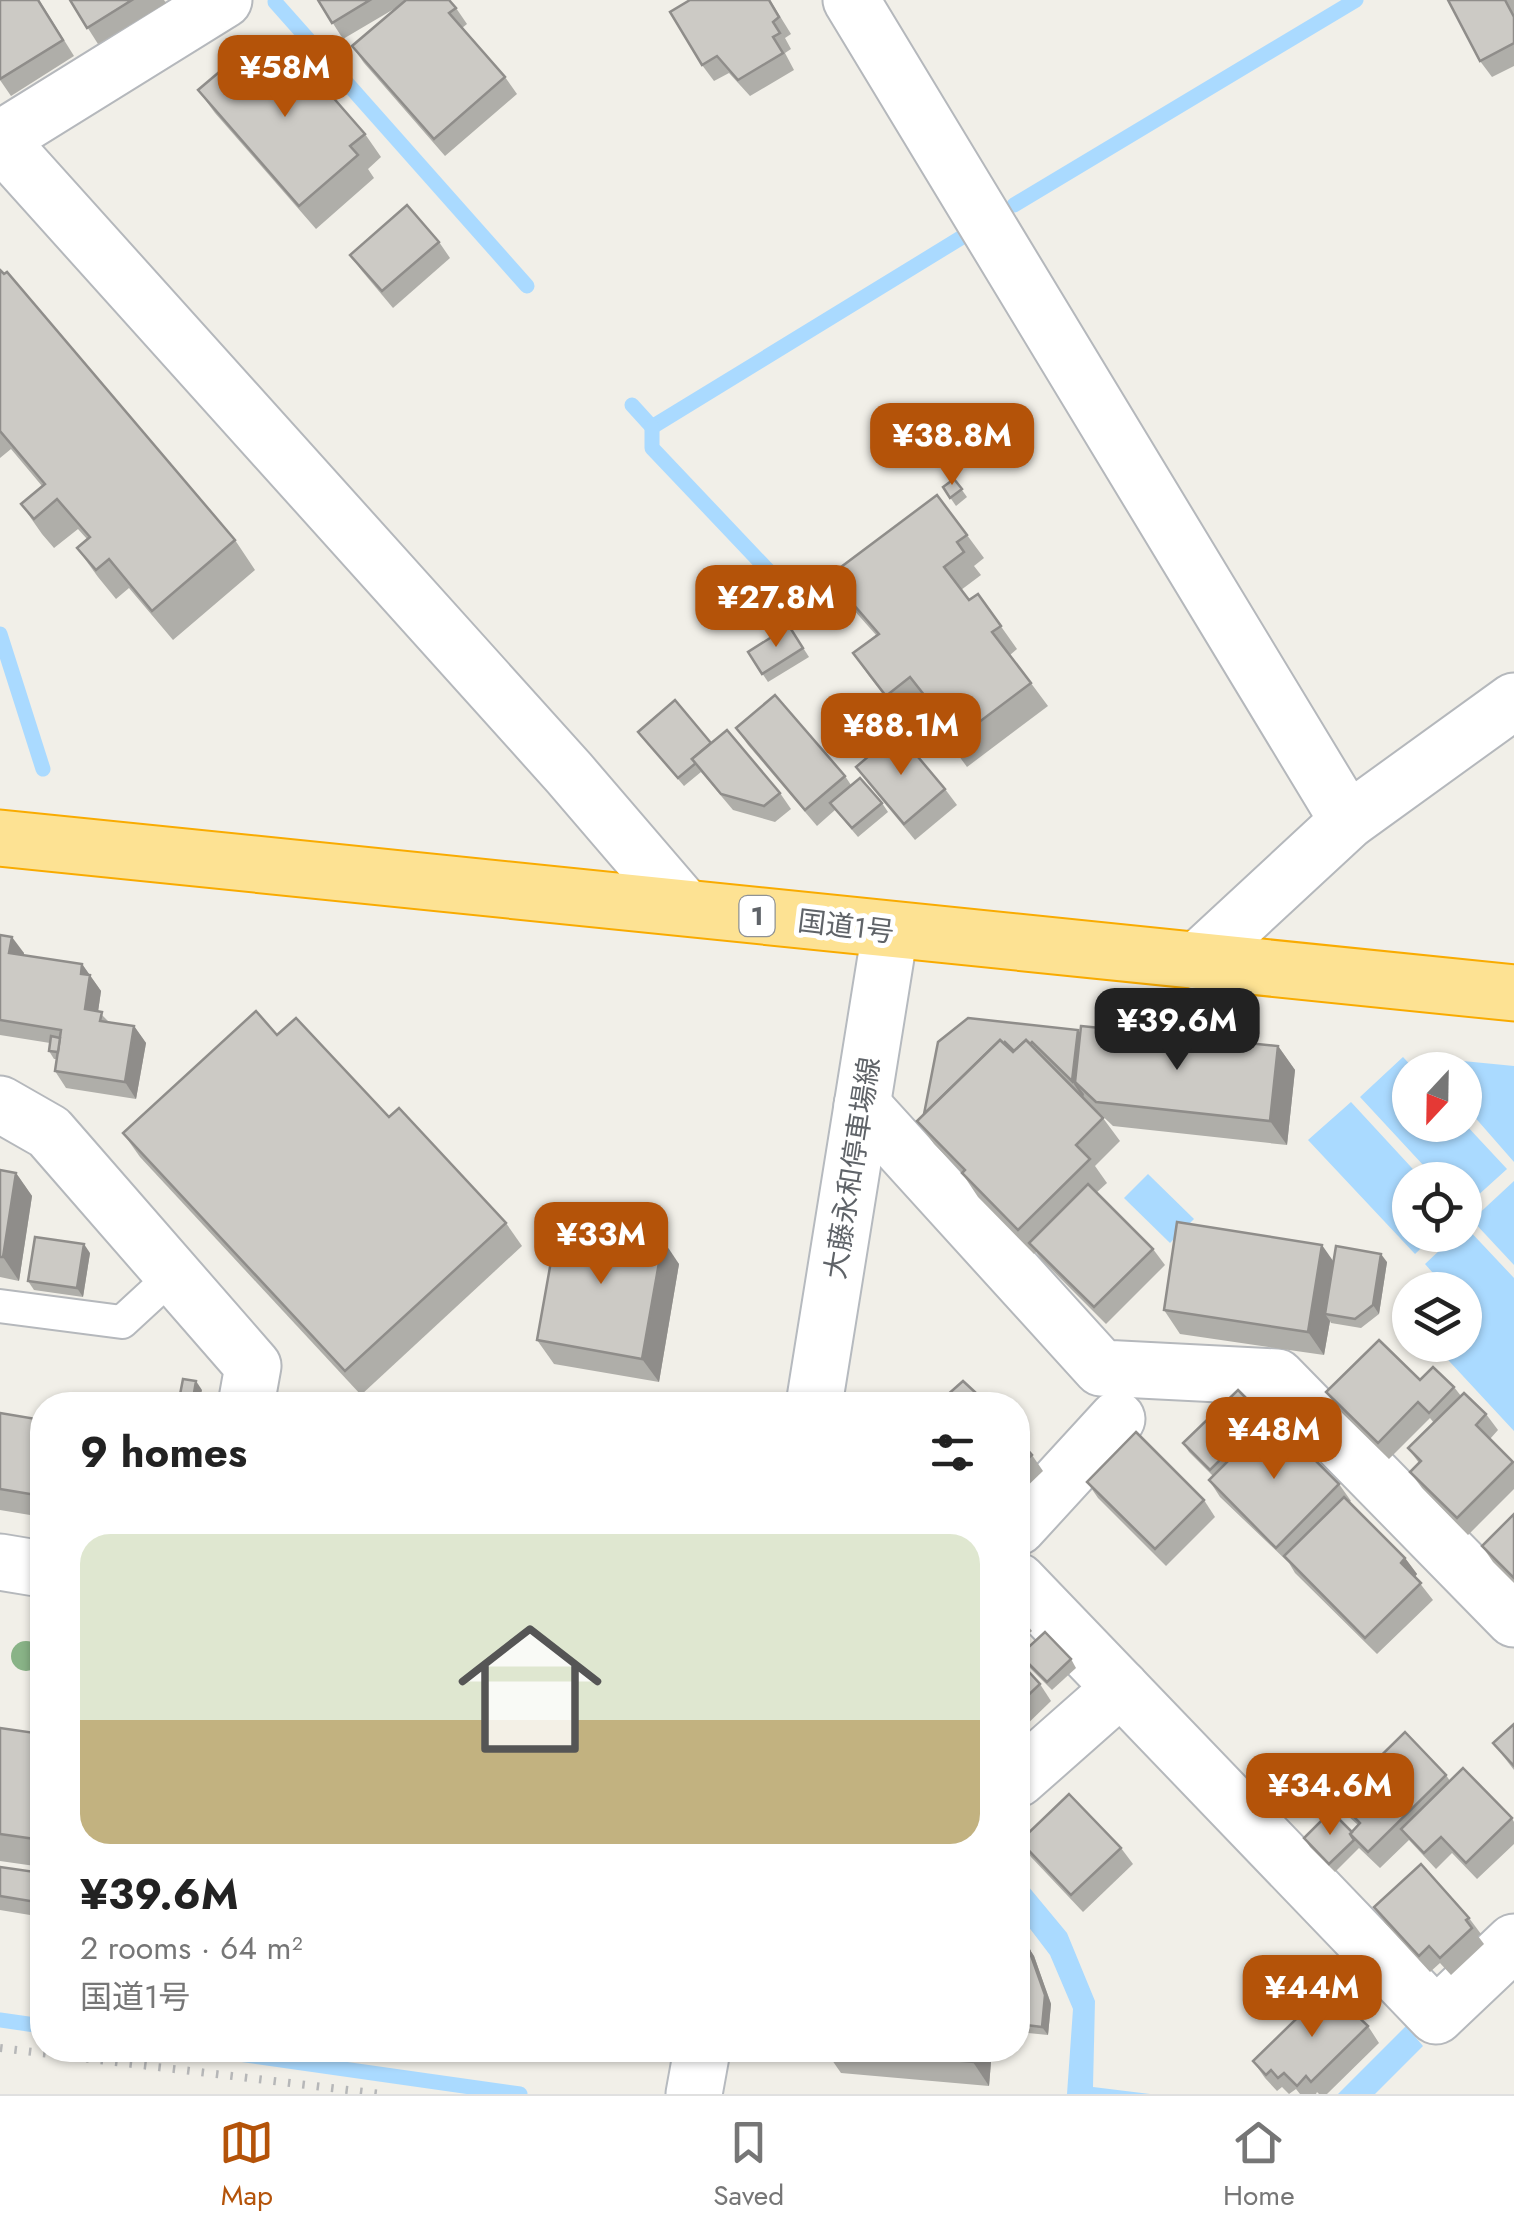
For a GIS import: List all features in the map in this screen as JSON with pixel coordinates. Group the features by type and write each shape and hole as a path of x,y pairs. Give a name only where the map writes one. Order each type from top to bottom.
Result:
{"highway":[{"name":"国道1号","path":"0,838 1514,993"}],"street":[{"path":"224,0 0,140 569,773 684,907"},
{"path":"851,0 1348,821"},
{"path":"1198,961 1348,821 1514,701"},
{"name":"大藤永和停車場線","path":"816,1392 890,932"},
{"path":"0,1104 50,1132 252,1366 248,1392"},
{"path":"862,1105 1101,1368 1277,1378 1514,1620"},
{"path":"1030,1514 1118,1419"},
{"path":"1460,1565 1501,1528"},
{"path":"0,1562 30,1567"},
{"path":"1030,1593 1436,2016 1514,1942"},
{"path":"1030,1769 1121,1688"},
{"path":"694,2094 700,2062"}],"lane":[{"path":"0,1306 122,1322 173,1275"}],"water":[{"path":"1482,1063 1514,1066 1514,1162 1482,1125"},
{"path":"1392,1067 1392,1131 1360,1097"},
{"path":"1351,1102 1406,1162 1392,1162 1392,1229 1308,1140"},
{"path":"1402,1142 1482,1142 1507,1169 1482,1192 1482,1162 1420,1162"},
{"path":"1148,1174 1194,1219 1170,1243 1124,1198"},
{"path":"1514,1181 1514,1265 1482,1231 1482,1211"},
{"path":"1482,1244 1514,1278 1514,1431 1450,1362 1482,1362 1482,1272 1432,1272 1425,1264 1438,1252 1482,1252"},
{"path":"1030,1888 1067,1933 1095,2001 1093,2087 1150,2094 1067,2094 1073,2009 1050,1955 1030,1929"},
{"path":"1406,2026 1423,2046 1375,2094 1338,2094"}],"building":[{"path":"0,0 38,0 63,40 0,79"},
{"path":"70,0 132,0 87,28"},
{"path":"318,0 370,0 332,23"},
{"path":"406,0 449,0 456,8 449,13 505,77 434,139 352,46"},
{"path":"690,0 769,0 779,17 773,22 780,33 773,37 783,53 738,80 717,56 702,65 670,12"},
{"path":"1448,0 1505,0 1514,17 1514,43 1480,61"},
{"path":"257,40 280,67 295,54 365,134 350,146 358,155 299,206 198,90"},
{"path":"407,205 439,242 382,291 350,255"},
{"path":"0,270 7,272 235,540 152,611 109,559 96,570 77,548 90,537 57,499 34,519 21,504 45,484 0,431"},
{"path":"954,479 962,489 950,498 943,487"},
{"path":"937,495 967,535 957,542 964,552 944,567 969,600 978,594 1001,626 992,632 1031,683 950,744 940,730 947,724 910,677 886,696 853,653 879,634 829,576"},
{"path":"789,626 803,648 762,674 748,652"},
{"path":"775,695 845,776 805,810 736,728"},
{"path":"675,700 711,743 678,778 638,732"},
{"path":"727,730 780,793 764,806 721,794 692,759"},
{"path":"897,732 945,789 904,824 856,767"},
{"path":"860,778 882,803 852,828 830,803"},
{"path":"0,935 12,937 9,953 82,964 81,974 90,975 85,1009 102,1012 100,1021 134,1026 125,1082 55,1071 61,1030 0,1020"},
{"path":"256,1011 277,1035 296,1018 389,1117 399,1108 506,1223 345,1371 123,1133"},
{"path":"968,1018 1078,1030 1072,1081 1032,1042 1026,1040 1014,1051 1000,1040 924,1114 938,1042"},
{"path":"1081,1026 1278,1046 1270,1121 1096,1102 1075,1082"},
{"path":"51,1036 60,1038 58,1052 49,1051"},
{"path":"1000,1040 1013,1052 1026,1040 1103,1118 1076,1145 1090,1159 1018,1230 917,1121"},
{"path":"0,1170 16,1173 3,1257 0,1257"},
{"path":"1088,1184 1153,1249 1094,1307 1029,1243"},
{"path":"589,1213 637,1221 635,1236 663,1240 642,1359 537,1340 558,1222 586,1227"},
{"path":"1177,1222 1322,1245 1308,1332 1164,1310"},
{"path":"35,1237 84,1244 77,1288 28,1281"},
{"path":"1336,1246 1381,1254 1373,1305 1355,1319 1325,1314"},
{"path":"1379,1340 1392,1353 1392,1362 1402,1362 1420,1380 1433,1367 1454,1387 1429,1413 1418,1402 1378,1443 1326,1392"},
{"path":"183,1379 196,1381 194,1392 180,1392"},
{"path":"963,1381 975,1392 951,1392"},
{"path":"1238,1390 1264,1416 1210,1470 1183,1443"},
{"path":"1464,1393 1486,1414 1476,1425 1513,1462 1457,1518 1410,1472 1421,1461 1408,1448"},
{"path":"0,1413 30,1418 30,1494 0,1489"},
{"path":"1272,1417 1339,1484 1276,1548 1209,1480"},
{"path":"1136,1432 1204,1500 1155,1549 1087,1482"},
{"path":"1344,1497 1405,1558 1401,1563 1421,1583 1365,1638 1284,1556"},
{"path":"1514,1514 1514,1578 1482,1546"},
{"path":"1045,1632 1071,1659 1047,1682 1030,1665 1030,1646"},
{"path":"1030,1673 1040,1684 1030,1694"},
{"path":"1514,1724 1514,1766 1493,1743"},
{"path":"0,1728 30,1732 30,1838 0,1834"},
{"path":"1405,1732 1446,1775 1368,1852 1350,1834 1360,1823 1337,1799"},
{"path":"1463,1768 1512,1818 1466,1863 1441,1837 1424,1853 1401,1829"},
{"path":"1069,1794 1121,1848 1071,1895 1030,1852 1030,1831"},
{"path":"1331,1811 1352,1832 1354,1840 1329,1864 1304,1838"},
{"path":"1421,1864 1469,1918 1466,1920 1472,1928 1440,1958 1429,1946 1419,1956 1374,1907"},
{"path":"0,1867 30,1871 30,1901 0,1896"},
{"path":"1030,1953 1045,1995 1042,2027 1030,2026"},
{"path":"1328,1988 1368,2026 1311,2082 1306,2076 1297,2086 1284,2073 1278,2078 1271,2070 1266,2075 1253,2061"}],"waterway":[{"path":"1014,205 1356,0"},
{"path":"275,2 527,286"},
{"path":"632,405 652,427 977,228"},
{"path":"652,427 652,448 782,585"},
{"path":"0,634 43,769"},
{"path":"0,2020 30,2024"},
{"path":"295,2062 520,2094"}],"railway":[{"path":"0,2048 30,2052"},
{"path":"116,2062 381,2094"}]}
